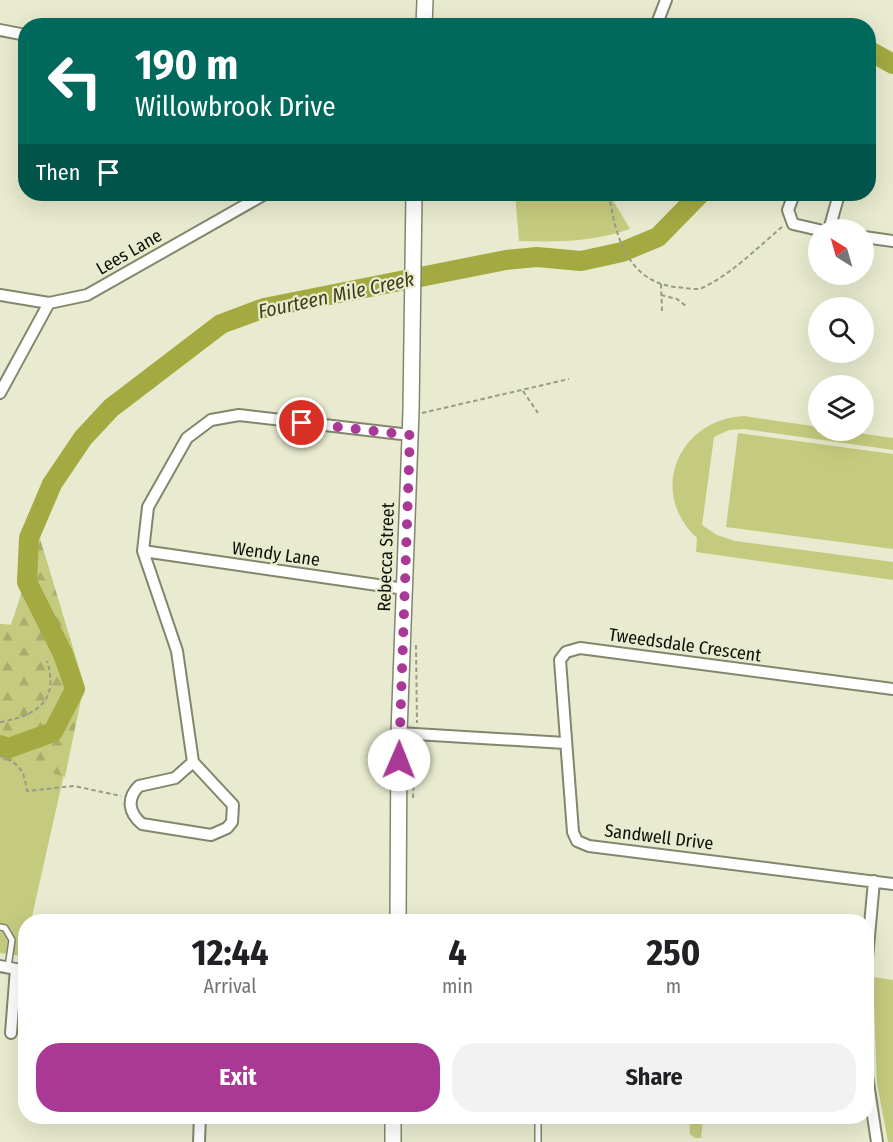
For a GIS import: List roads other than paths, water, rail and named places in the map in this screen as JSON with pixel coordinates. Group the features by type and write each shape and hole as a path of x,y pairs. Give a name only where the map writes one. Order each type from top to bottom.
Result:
{"main road":[{"path":"424,18 425,0"},
{"name":"Rebecca Street","path":"398,914 399,733 411,414 414,201"},
{"path":"393,1124 393,1142"}],"street":[{"path":"659,18 666,0"},
{"path":"0,30 18,33"},
{"name":"Lees Lane","path":"0,295 49,303 87,295 253,201"},
{"path":"791,201 788,210 791,220 797,227 808,228"},
{"path":"832,219 837,201"},
{"path":"874,238 893,240"},
{"path":"0,393 49,303"},
{"path":"193,762 176,778 139,786 130,798 131,809 142,824 180,832 211,835 220,833 232,822 233,805 193,762 177,651 143,550 148,507 187,438 211,420 239,415 410,435"},
{"name":"Wendy Lane","path":"143,550 405,589"},
{"name":"Tweedsdale Crescent","path":"565,743 560,660 566,652 580,648 893,689"},
{"path":"399,733 565,743"},
{"name":"Sandwell Drive","path":"565,743 573,832 577,841 589,846 893,884"},
{"path":"871,914 874,881"},
{"path":"11,1032 12,968"},
{"path":"874,1122 877,1142"},
{"path":"199,1142 200,1124"}],"lane":[{"path":"0,927 5,928 12,940 12,968"},
{"path":"538,1124 538,1142"}],"waterway":[{"name":"Fourteen Mile Creek","path":"876,54 893,64"},
{"name":"Fourteen Mile Creek","path":"0,745 9,748 53,732 75,689 63,654 27,582 29,538 52,484 83,438 111,408 221,324 264,308 506,260 537,257 581,261 622,252 658,237 693,201"}]}
